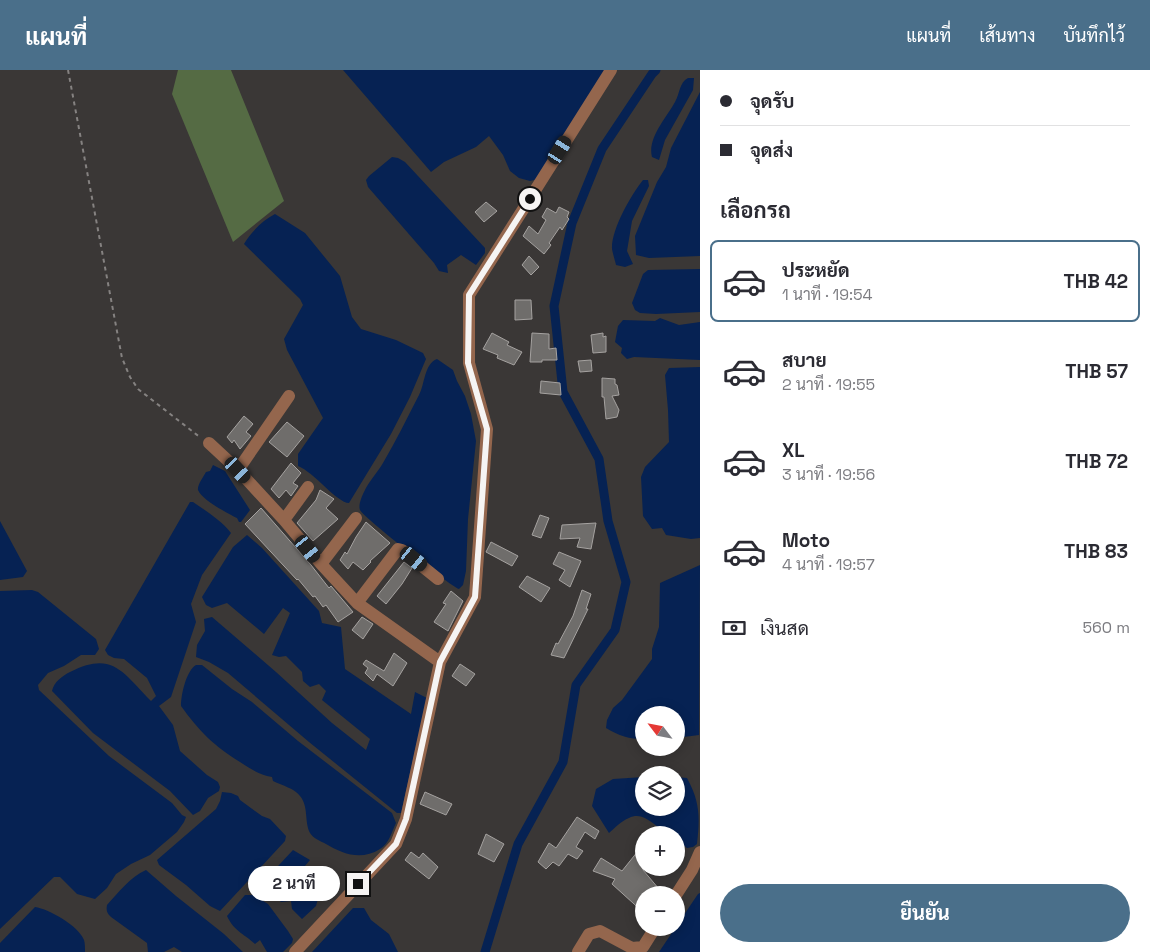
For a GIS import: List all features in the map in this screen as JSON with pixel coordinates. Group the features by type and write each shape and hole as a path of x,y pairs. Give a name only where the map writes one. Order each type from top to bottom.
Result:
{"street":[{"path":"295,952 396,844 406,819 440,662 475,597 487,429 468,363 469,295 611,70"},
{"path":"238,470 289,396"},
{"path":"209,443 238,470 357,603 440,662"},
{"path":"284,520 308,487"},
{"path":"321,564 356,518"},
{"path":"357,603 398,549 402,550 438,578"},
{"path":"682,886 700,852"},
{"path":"578,952 589,934 600,931 632,948 643,947 650,936"}],"path":[{"path":"68,70 122,358 130,377 138,388 174,418 209,443"}],"green space":[{"path":"178,70 231,70 284,201 233,242 172,94"}],"water":[{"path":"343,70 606,70 538,179 530,181 519,178 510,171 503,155 489,136 476,147 444,162 431,172"},
{"path":"688,78 694,78 693,90 665,140 659,160 652,157 652,142 675,102 681,85"},
{"path":"700,92 700,256 649,258 636,255 635,236 657,182 666,167 671,148"},
{"path":"392,157 405,162 485,248 485,253 476,265 461,255 447,265 448,273 439,271 368,187 366,180 369,176"},
{"path":"643,180 648,180 649,186 632,221 627,251 633,264 625,267 616,265 612,249 615,232 628,203"},
{"path":"275,214 305,233 340,276 352,317 361,329 396,340 423,353 426,359 410,397 391,434 349,503 338,498 311,474 298,466 298,454 323,418 287,350 284,339 303,305 300,299 244,244 258,227"},
{"path":"700,269 700,312 656,314 640,313 635,310 632,303 643,274 648,270"},
{"path":"660,318 679,325 700,322 700,360 634,357 627,359 621,353 622,348 615,342 618,326 623,320 655,321"},
{"path":"437,359 453,370 471,414 476,441 468,519 466,571 463,585 459,589 390,537 360,510 360,501 366,488 388,455 419,395 427,370"},
{"path":"700,367 700,538 691,539 666,535 662,528 652,529 643,516 641,477 645,467 669,442 665,375 669,368"},
{"path":"213,465 225,471 250,510 241,522 209,502 198,490 206,472 210,471"},
{"path":"190,502 193,502 213,516 231,533 202,575 191,604 196,622 171,697 159,706 173,725 180,751 207,775 218,782 220,787 219,791 208,798 200,811 193,815 170,791 93,733 52,691 56,682 64,675 97,663 107,664 116,668 151,701 156,696 147,678 124,659 114,658 108,655 105,650"},
{"path":"0,521 27,571 23,577 0,580"},
{"path":"247,535 262,548 319,611 322,623 341,627 345,669 411,714 415,692 427,698 401,813 397,813 309,742 228,673 196,657 197,645 205,631 204,619 212,617 332,723 366,750 370,739 322,700 326,691 319,684 310,687 303,681 302,672 286,656 272,655 290,613 283,608 264,634 227,603 212,608 206,605 202,597 233,547"},
{"path":"700,565 699,735 685,737 685,706 635,706 635,738 624,736 606,728 607,720 613,708 622,700 652,659 652,649 659,627 660,583"},
{"path":"32,590 38,592 96,639 99,649 95,655 81,655 64,666 48,673 38,685 39,690 109,756 172,803 186,817 177,832 150,855 116,874 107,888 95,899 77,894 60,877 54,877 0,929 0,591"},
{"path":"196,665 202,665 252,702 298,741 392,813 396,823 388,841 383,847 366,855 352,855 339,851 317,839 310,833 305,805 298,793 273,781 272,777 248,767 222,750 207,737 181,706 183,690 189,672"},
{"path":"635,778 635,816 626,819 609,833 592,806 596,789 613,779"},
{"path":"685,778 687,778 697,802 699,826 697,844 693,847 685,847 685,826 657,826 642,817 635,816 685,816"},
{"path":"222,792 238,796 240,800 262,816 270,819 286,836 285,841 220,911 210,906 159,865 157,860 216,809"},
{"path":"293,850 310,860 299,873 299,884 307,891 314,890 319,895 316,906 302,919 292,909 291,901 281,902 266,887 257,887 258,883 265,880"},
{"path":"146,870 243,952 182,952 174,947 164,952 148,952 147,943 111,917 107,909 107,905 125,886"},
{"path":"700,893 700,952 659,952 670,936 685,936 685,913"},
{"path":"245,895 253,895 268,904 288,931 293,939 292,943 283,952 267,952 260,940 255,944 236,929 230,921 227,916"},
{"path":"35,907 55,915 76,929 84,940 85,952 0,952 0,943"},
{"path":"353,908 364,908 371,920 389,934 398,952 312,952"}],"building":[{"path":"486,202 497,211 484,222 475,212"},
{"path":"559,207 569,212 567,217 569,219 562,230 560,227 544,254 523,236 529,226 538,234 546,220 542,217 547,208 556,213"},
{"path":"529,256 539,267 531,275 522,265"},
{"path":"515,300 531,300 532,319 515,320"},
{"path":"492,333 509,342 507,345 522,352 514,365 497,358 498,355 483,349"},
{"path":"532,333 549,334 549,349 556,348 557,360 530,362"},
{"path":"603,333 603,337 606,336 606,352 593,353 591,335"},
{"path":"591,360 592,371 580,372 578,361"},
{"path":"602,378 615,379 619,395 612,396 619,410 617,417 606,419 604,397 602,397"},
{"path":"541,381 560,383 561,395 540,393"},
{"path":"244,416 253,424 246,432 251,436 240,449 234,440 232,443 227,437"},
{"path":"287,422 304,436 287,457 269,442"},
{"path":"291,463 301,473 293,483 298,486 291,496 286,490 279,498 271,489"},
{"path":"320,490 334,499 326,508 338,519 313,541 297,523 316,500"},
{"path":"261,508 329,588 331,586 353,612 338,622 326,605 323,607 315,596 313,597 245,524"},
{"path":"540,515 549,518 541,538 532,535"},
{"path":"366,522 390,543 363,570 353,562 348,569 340,560 345,552 347,554"},
{"path":"596,523 591,549 577,547 580,538 560,539 562,525"},
{"path":"491,542 518,556 512,566 486,552"},
{"path":"559,552 581,561 570,587 559,580 565,570 553,564"},
{"path":"404,562 412,568 386,604 377,596"},
{"path":"527,576 550,588 541,602 519,587"},
{"path":"582,590 591,594 586,609 588,609 564,658 551,655 556,643 558,644 573,616"},
{"path":"451,591 463,601 448,631 434,622 446,604 443,603"},
{"path":"362,617 373,624 363,639 352,630"},
{"path":"394,653 407,663 393,686 377,674 373,681 365,673 368,668 363,664 366,660 384,671"},
{"path":"460,664 475,674 466,686 452,676"},
{"path":"425,792 452,804 446,815 420,804"},
{"path":"577,817 599,831 595,839 585,832 576,847 583,851 577,859 568,854 559,866 553,862 546,869 538,862 549,843 556,848"},
{"path":"486,834 504,844 494,862 478,854"},
{"path":"411,852 419,858 423,853 438,867 429,879 405,860"},
{"path":"635,855 635,876 648,876 656,886 635,886 635,905 612,884 615,879 593,871 601,858 622,871"}],"waterway":[{"path":"485,952 518,844 563,762 576,685 615,630 626,582 608,521 599,459 563,392 554,306 572,223 602,149 656,70"}],"route":[{"path":"358,884 396,844 406,819 440,662 475,597 487,429 468,363 469,295 530,199"}]}
